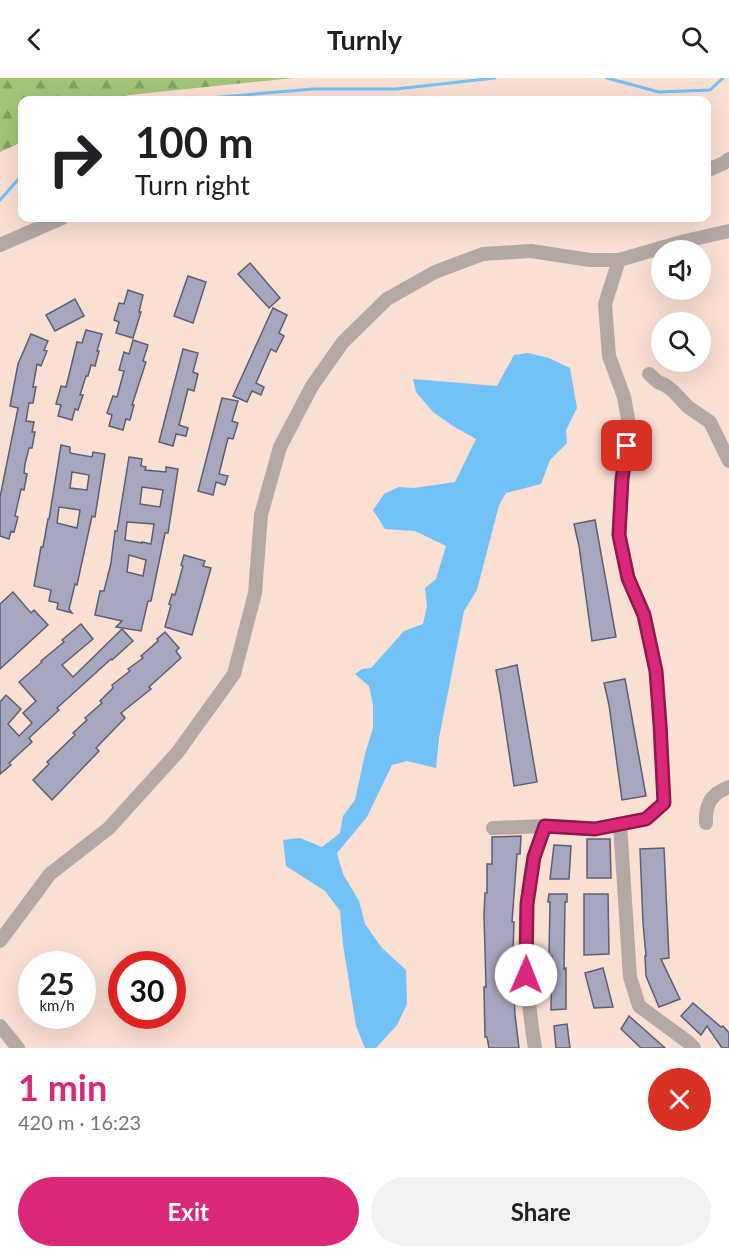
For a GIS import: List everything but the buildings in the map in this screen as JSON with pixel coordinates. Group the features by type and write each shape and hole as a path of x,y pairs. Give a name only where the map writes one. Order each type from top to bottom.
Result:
{"street":[{"path":"711,169 729,159"},
{"path":"0,245 50,222"},
{"path":"0,941 50,874 109,828 177,753 234,674 255,593 261,515 280,447 312,386 343,342 387,299 435,273 483,254 531,251 590,260 620,260 729,231"},
{"path":"493,828 545,826 595,829 646,819 664,803 656,671 644,615 628,578 619,535 622,479 630,430 624,398 609,356 605,304 620,260"},
{"path":"649,374 657,382 673,391 688,407 710,422 729,460"},
{"path":"706,823 705,812 712,797 719,791 729,788"},
{"path":"620,824 630,977 639,1006 694,1048"},
{"path":"535,1048 526,975 527,904 534,857 545,826"},
{"path":"0,1026 18,1048"}],"green space":[{"path":"0,78 293,78 126,96 18,96 18,144 0,152"}],"water":[{"path":"528,353 549,358 570,368 577,408 566,430 567,443 550,460 541,484 506,493 499,505 477,590 464,611 439,738 436,768 407,761 392,765 367,817 337,853 343,874 359,901 365,924 382,948 406,970 407,1004 397,1025 376,1048 365,1048 356,1026 340,911 325,891 286,866 283,840 300,838 322,847 340,833 343,816 355,800 373,728 373,705 369,686 355,674 362,669 371,668 404,631 423,624 427,606 425,588 436,579 446,546 415,531 385,529 373,510 384,494 399,487 414,488 455,482 476,439 433,412 416,392 413,379 497,386 514,355"}],"waterway":[{"path":"232,96 313,89 396,89 495,78"},
{"path":"607,78 659,92 710,90 723,78"},
{"path":"0,200 18,180"}],"route":[{"path":"526,975 527,904 534,857 545,826 595,829 646,819 664,803 656,671 644,615 628,578 619,535 622,479 627,446"}]}
